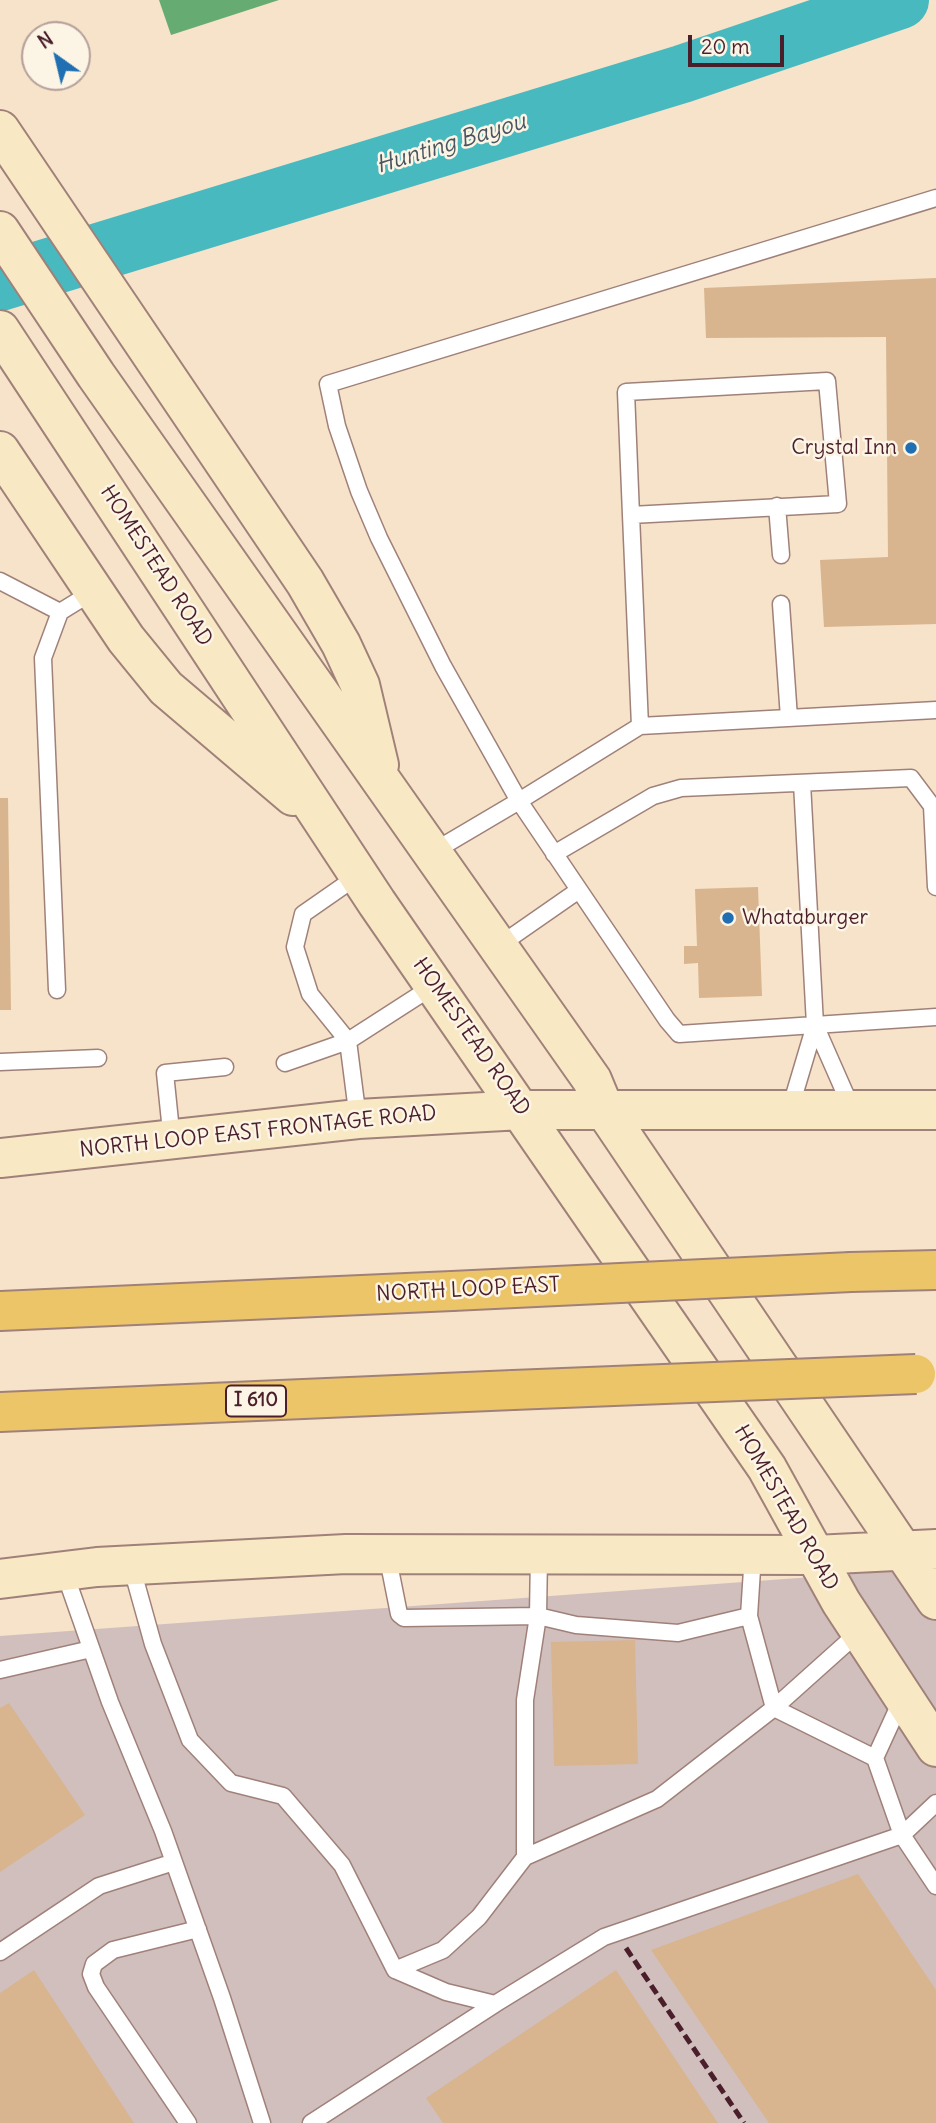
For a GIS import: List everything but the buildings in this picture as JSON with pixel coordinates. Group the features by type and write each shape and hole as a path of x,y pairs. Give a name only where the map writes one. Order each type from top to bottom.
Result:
{"highway":[{"name":"NORTH LOOP EAST","path":"0,1311 936,1270"},
{"name":"I 610","path":"0,1412 926,1373"}],"main road":[{"path":"0,130 305,582 341,644 360,685 385,788"},
{"path":"0,231 96,374 592,1080 604,1109 919,1551 936,1601"},
{"name":"HOMESTEAD ROAD","path":"0,330 359,875 767,1468 860,1631 936,1747"},
{"path":"0,451 125,639 166,688 324,822"},
{"name":"NORTH LOOP EAST FRONTAGE ROAD","path":"0,1158 358,1119 522,1110 936,1110"},
{"path":"0,1579 131,1565 346,1554 815,1555 919,1551"}],"lane":[{"path":"936,198 328,384 337,426 359,491 384,550 443,666 519,801 679,1034 936,1017"},
{"path":"631,515 838,504 827,381 626,392 631,515 640,726"},
{"path":"777,506 781,555"},
{"path":"0,581 60,612"},
{"path":"57,990 43,658 60,612 94,591"},
{"path":"781,604 789,718"},
{"path":"431,853 640,726 936,710"},
{"path":"554,854 653,796 681,788 911,778 932,806 936,887"},
{"path":"802,783 816,1025 853,1110"},
{"path":"358,1119 348,1041 310,994 295,947 303,914 359,875"},
{"path":"497,947 579,890"},
{"path":"285,1063 348,1041 435,985"},
{"path":"790,1110 816,1025"},
{"path":"0,1062 98,1058"},
{"path":"172,1140 164,1073 225,1067"},
{"path":"524,1857 525,1700 538,1616 540,1553"},
{"path":"752,1553 749,1616 774,1708 875,1758 902,1835 936,1886"},
{"path":"387,1554 401,1617 538,1616 576,1625 678,1633 749,1616"},
{"path":"131,1565 153,1644 190,1740 231,1783 283,1796 342,1865 395,1970 446,1992 495,2004"},
{"path":"64,1571 91,1649 198,1928 262,2123"},
{"path":"395,1970 443,1950 479,1917 524,1857 657,1799 774,1708 860,1631"},
{"path":"0,1670 91,1649"},
{"path":"875,1758 904,1697"},
{"path":"311,2123 604,1937 902,1835 936,1803"},
{"path":"0,1952 99,1886 174,1862"},
{"path":"188,2123 96,1987 91,1974 94,1964 113,1950 198,1928"}],"shaded area":[{"path":"936,1568 936,2123 0,2123 0,1636"}],"green space":[{"path":"159,0 279,0 171,35"}],"waterway":[{"name":"Hunting Bayou","path":"0,282 682,74 900,0"}],"railway":[{"path":"626,1948 744,2123"}],"place":[{"name":"Crystal Inn","path":"911,448"},
{"name":"Whataburger","path":"728,918"}]}
